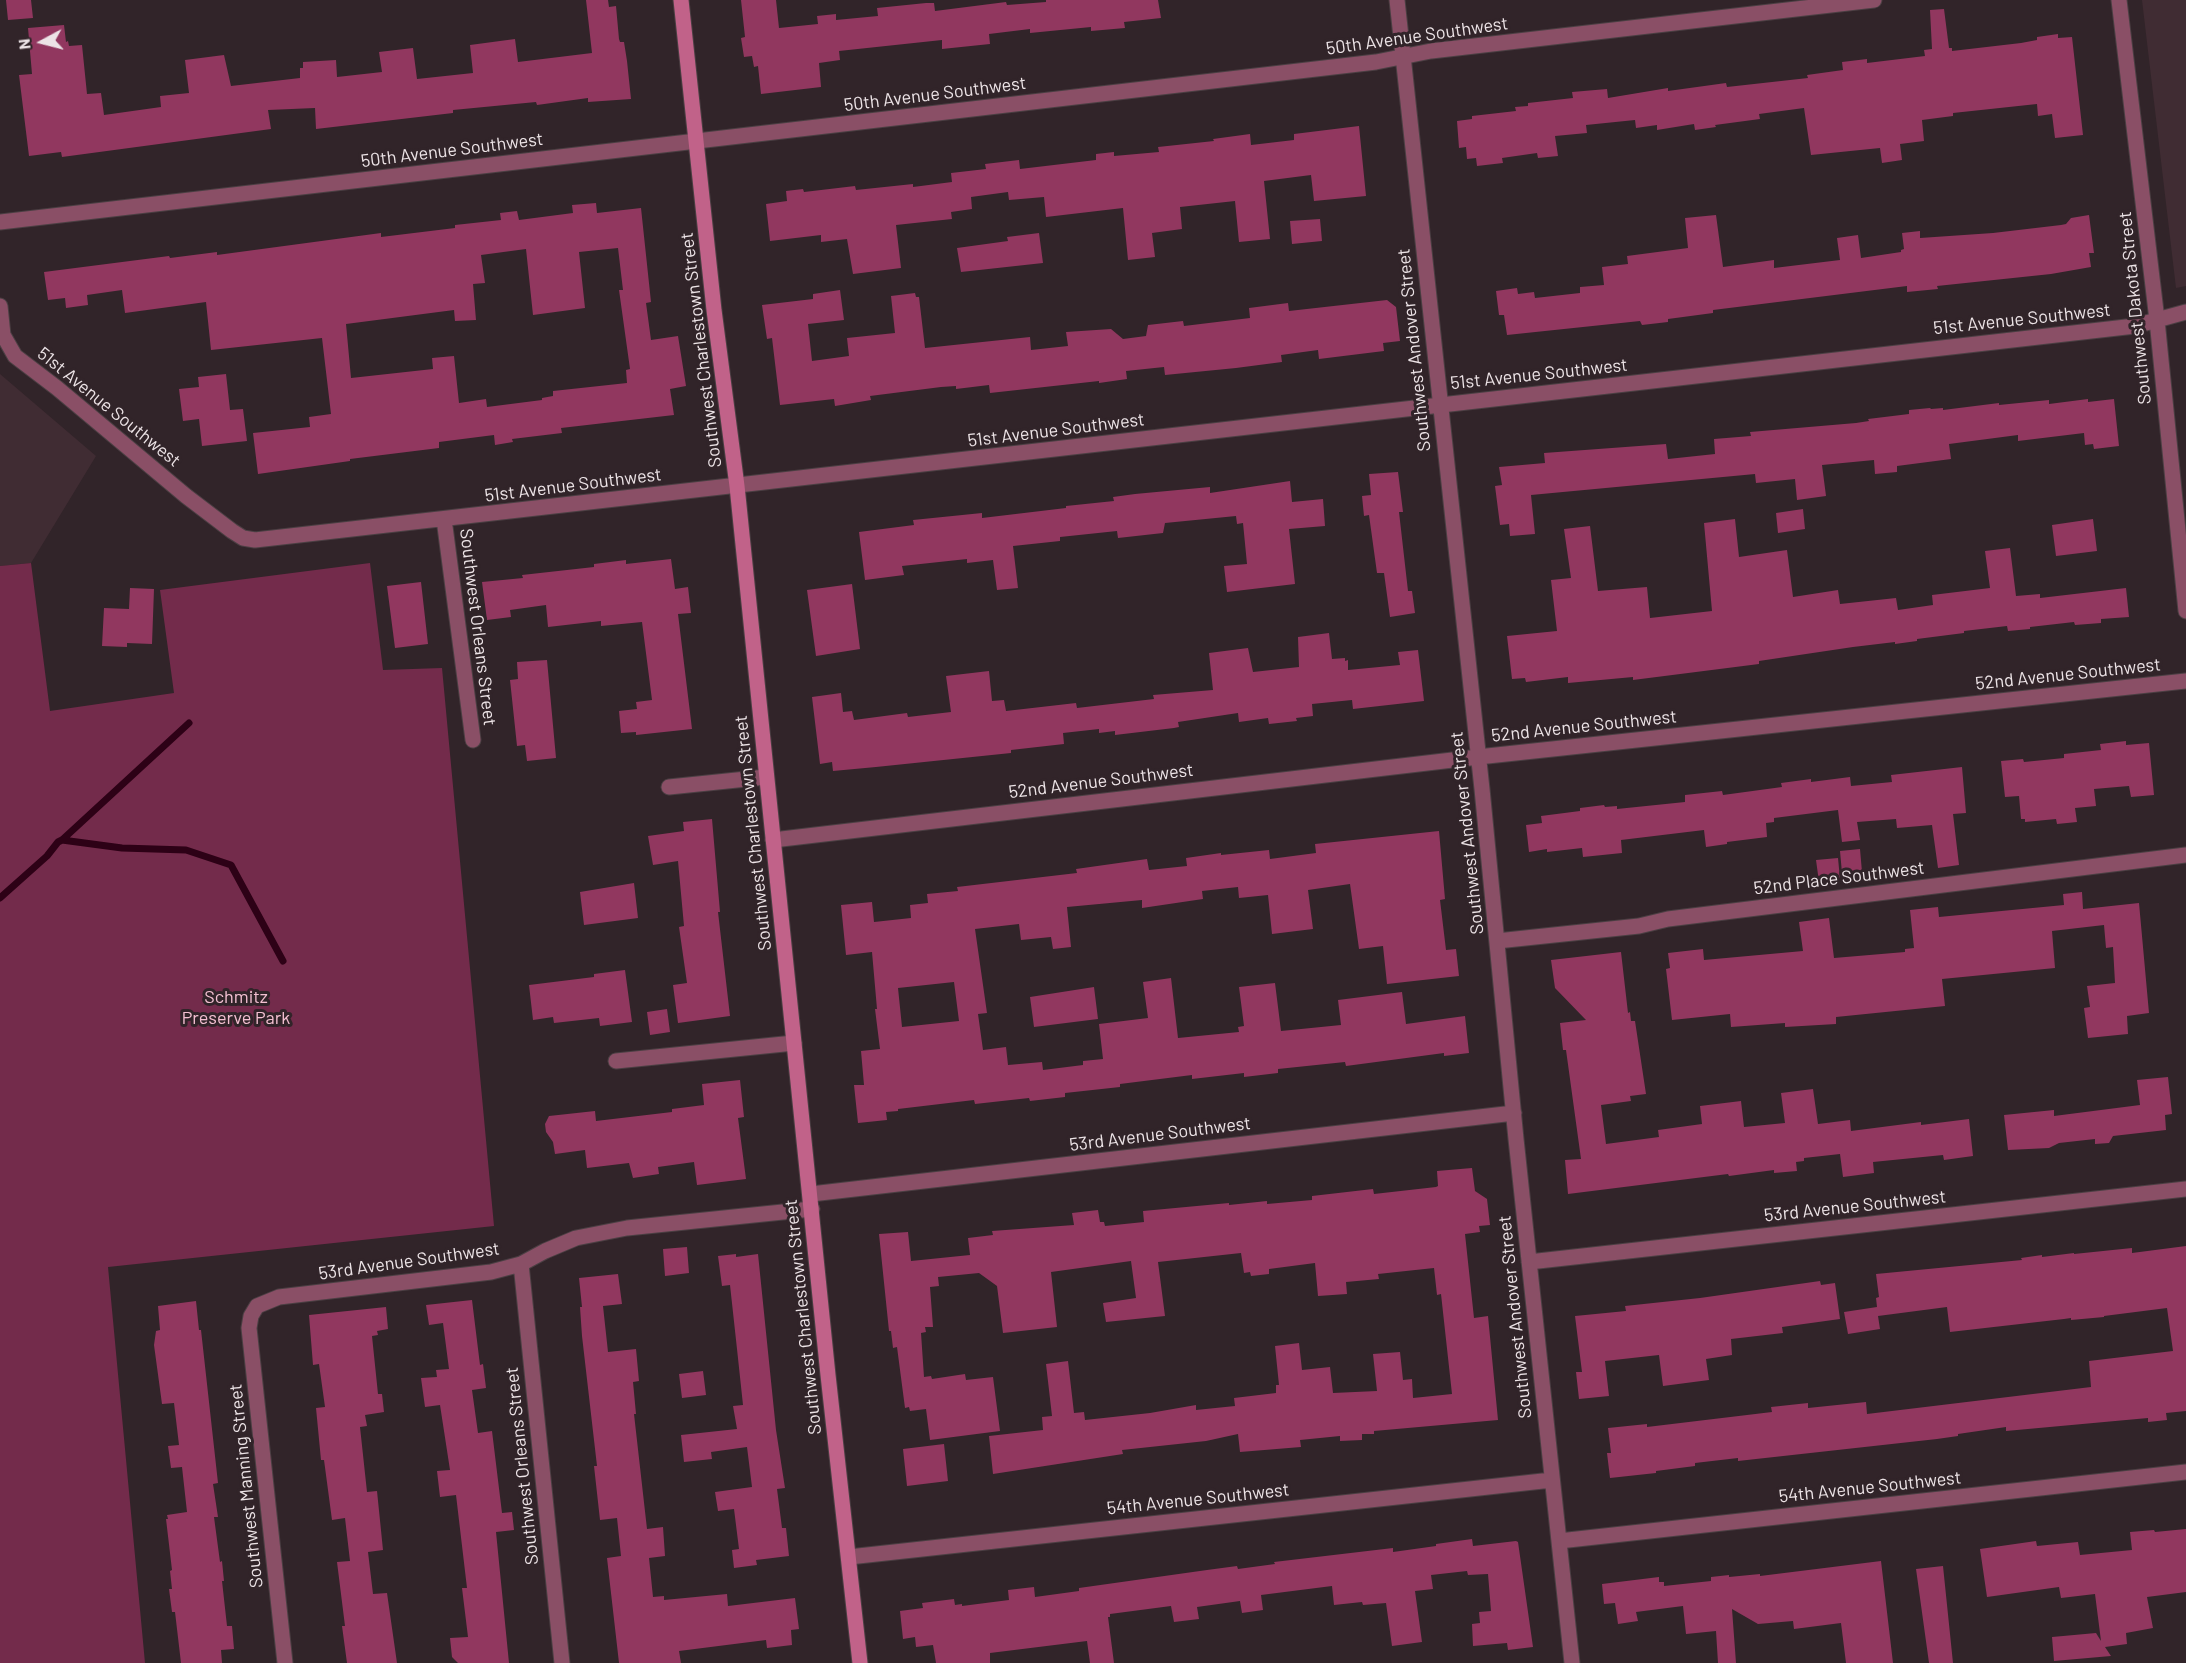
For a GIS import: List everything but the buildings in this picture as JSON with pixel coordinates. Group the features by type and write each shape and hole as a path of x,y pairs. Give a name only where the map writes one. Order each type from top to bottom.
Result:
{"street":[{"name":"Southwest Charlestown Street","path":"681,0 714,310 736,486 860,1663"},
{"name":"Southwest Andover Street","path":"1397,0 1572,1663"},
{"name":"50th Avenue Southwest","path":"0,222 1376,62 1431,51 1874,0"},
{"name":"Southwest Dakota Street","path":"2119,0 2157,320 2186,611"},
{"name":"51st Avenue Southwest","path":"0,306 3,335 15,356 57,388 186,496 243,538 255,540 2138,326 2186,312"},
{"name":"Southwest Orleans Street","path":"444,519 472,740"},
{"name":"52nd Avenue Southwest","path":"773,840 1478,757 2186,681"},
{"path":"669,788 766,777"},
{"name":"52nd Place Southwest","path":"1497,941 1639,926 1668,919 2186,855"},
{"path":"616,1061 794,1043"},
{"name":"53rd Avenue Southwest","path":"257,1306 279,1297 491,1272 521,1264 576,1238 627,1228 812,1202 1514,1113"},
{"name":"53rd Avenue Southwest","path":"1529,1262 2186,1189"},
{"name":"Southwest Orleans Street","path":"521,1264 562,1663"},
{"name":"Southwest Manning Street","path":"257,1306 251,1316 249,1328 285,1663"},
{"name":"54th Avenue Southwest","path":"1559,1541 2186,1472"},
{"name":"54th Avenue Southwest","path":"849,1557 1552,1480"}],"shaded area":[{"path":"2142,0 2186,0 2186,286 2176,288"},
{"path":"0,374 96,456 31,563 0,566"}],"green space":[{"name":"Schmitz Preserve Park","path":"31,563 50,711 174,693 160,590 370,563 383,670 442,668 494,1226 108,1267 145,1663 0,1663 0,566"}],"waterway":[{"path":"0,898 189,723"},
{"path":"62,840 122,848 186,850 231,865 283,961"}]}
